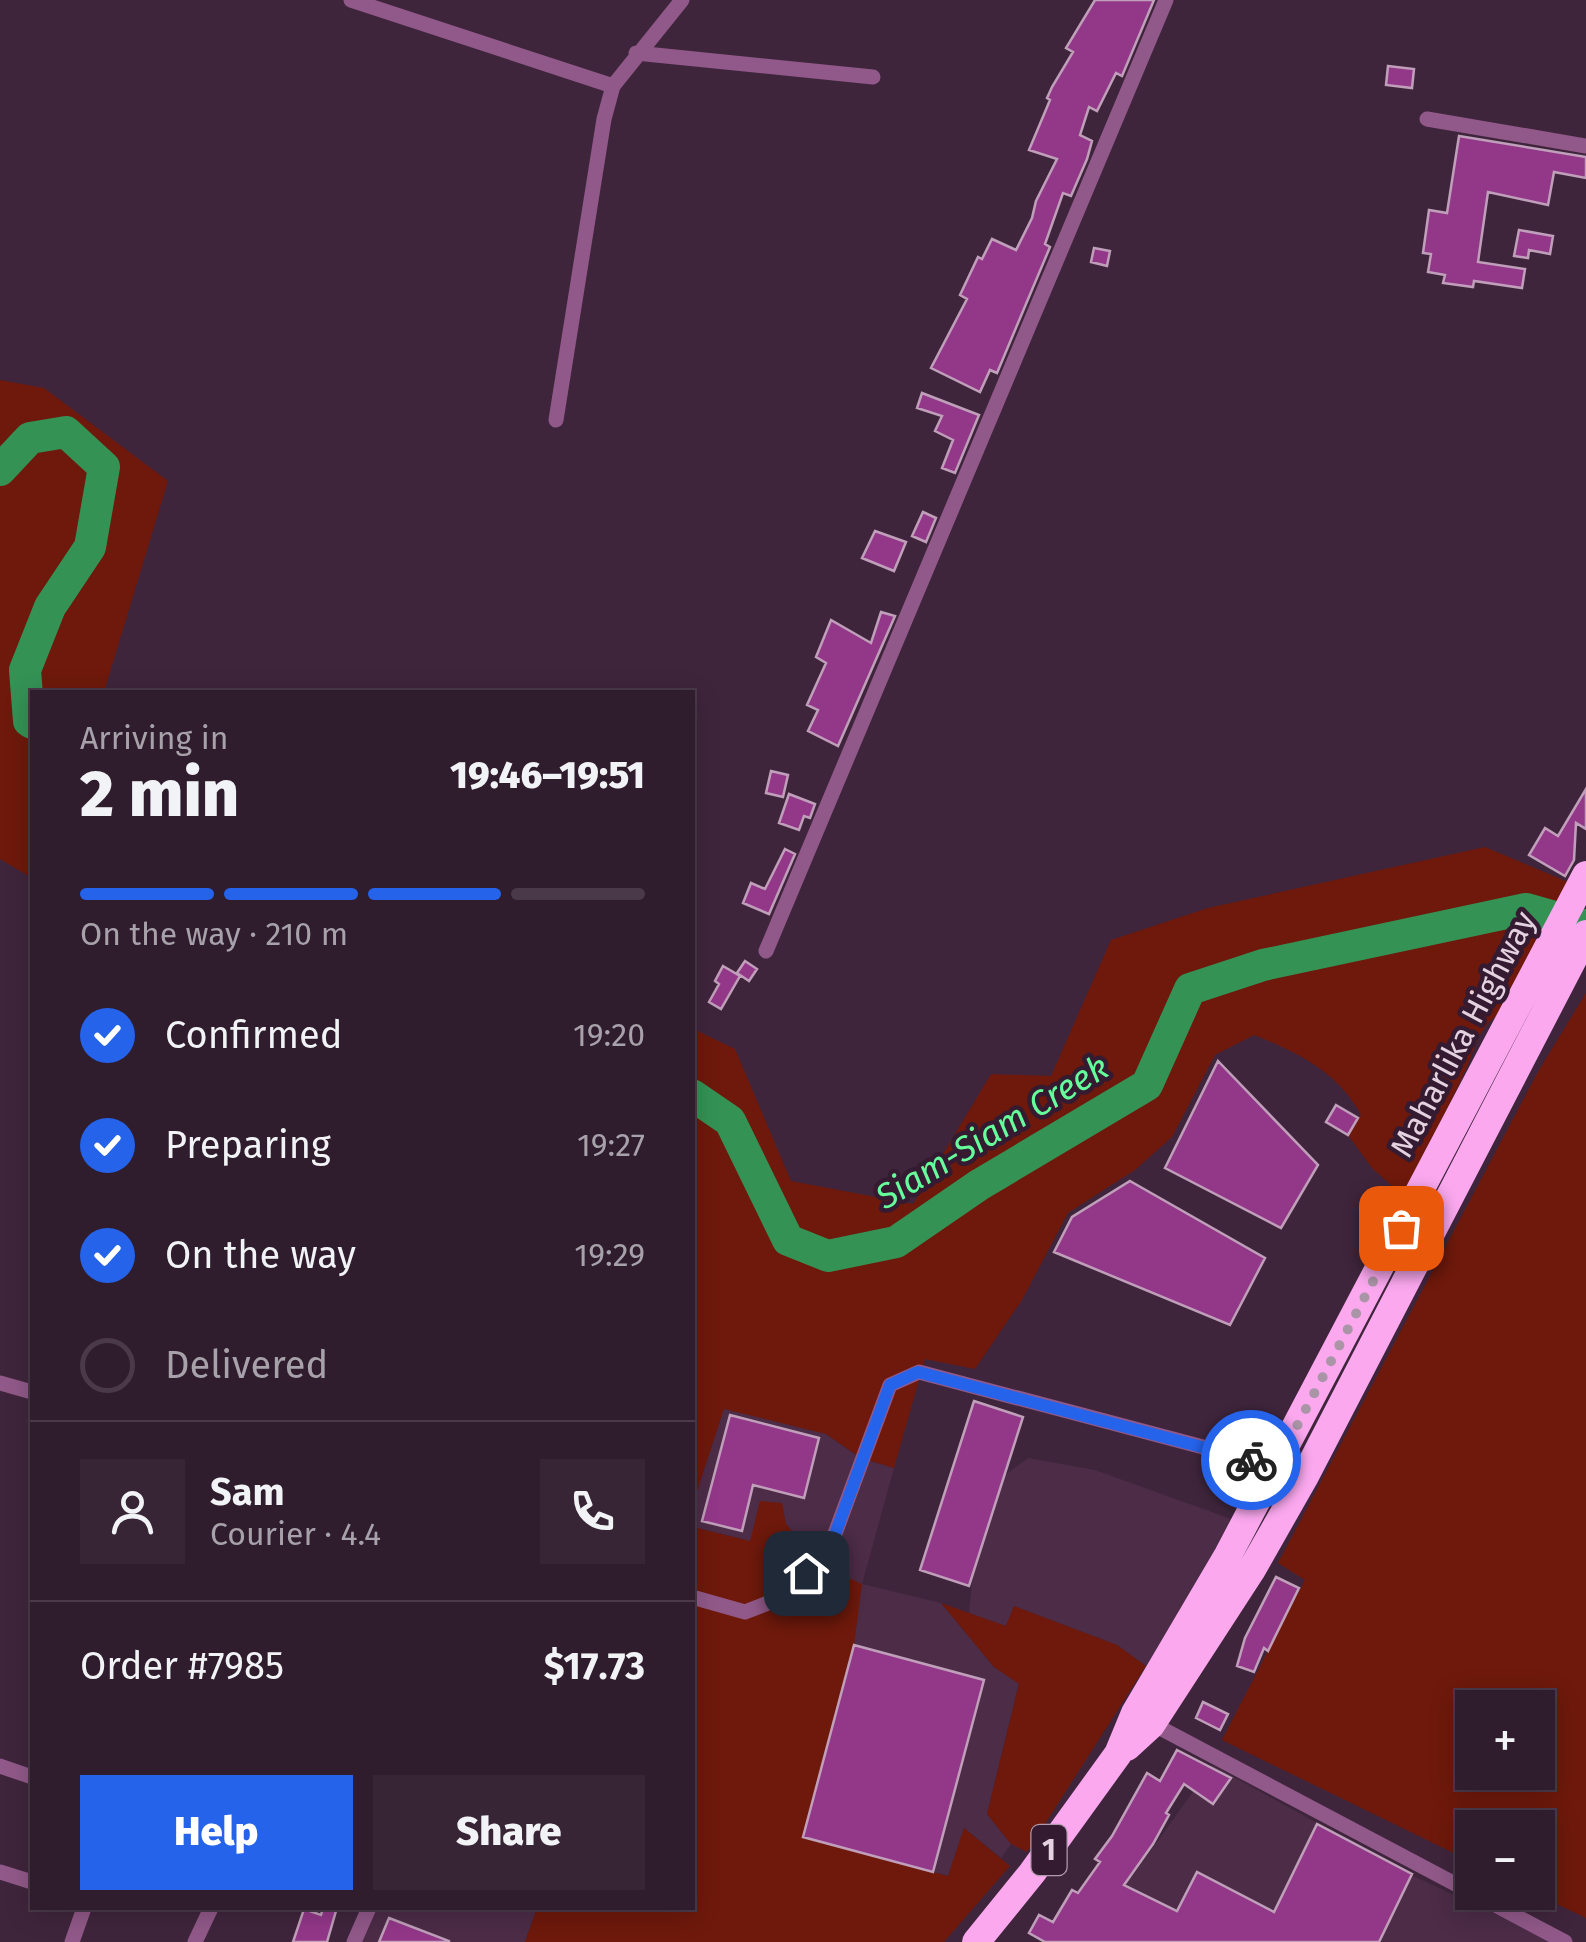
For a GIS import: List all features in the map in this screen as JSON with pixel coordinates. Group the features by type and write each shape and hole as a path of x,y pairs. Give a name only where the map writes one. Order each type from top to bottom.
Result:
{"highway":[{"name":"Maharlika Highway","path":"976,1942 1022,1886 1251,1571 1305,1476 1537,999 1586,874"},
{"name":"Maharlika Highway","path":"1143,1719 1276,1466 1537,999 1586,934"}],"street":[{"path":"350,0 613,86"},
{"path":"556,420 601,138 613,86 682,0"},
{"path":"766,951 1166,0"},
{"path":"636,54 873,76"},
{"path":"1427,119 1586,146"},
{"path":"695,1598 745,1612 781,1598 830,1548 890,1385 918,1372 1276,1466"},
{"path":"0,1383 30,1391"},
{"path":"1143,1719 1564,1942"},
{"path":"0,1766 30,1776"},
{"path":"0,1872 30,1881"},
{"path":"72,1942 83,1910"},
{"path":"196,1942 211,1910"},
{"path":"354,1942 368,1910"}],"shaded area":[{"path":"0,380 44,388 168,481 105,690 30,690 30,877 0,859"},
{"path":"1485,847 1568,882 1496,1016 1481,1034 1402,1195 1372,1168 1348,1135 1361,1115 1341,1087 1301,1056 1254,1035 1215,1055 1172,1137 1135,1170 1068,1213 1022,1300 975,1369 925,1359 894,1468 861,1458 826,1434 724,1409 695,1497 695,1030 735,1049 791,1181 913,1204 991,1074 1051,1076 1111,940 1208,908"},
{"path":"1586,993 1586,1918 1555,1903 1555,1810 1455,1810 1455,1854 1222,1740 1305,1580 1278,1563 1539,1070"},
{"path":"724,1408 826,1434 860,1458 894,1468 862,1584 941,1603 994,1667 1019,1683 987,1814 1011,1844 1001,1858 964,1828 948,1876 803,1837 854,1645 823,1567 786,1524 750,1541 695,1527 695,1497"},
{"path":"1028,1458 1095,1470 1231,1519 1200,1585 1146,1666 1117,1645 1015,1607 1006,1626 969,1614 975,1549 1001,1478"},
{"path":"760,1501 782,1503 786,1524 823,1567 862,1584 854,1645 803,1837 948,1876 964,1828 1010,1866 944,1942 525,1942 536,1910 695,1910 695,1527 750,1541"},
{"path":"941,1603 1006,1626 1014,1606 1117,1645 1146,1666 1027,1852 1011,1844 987,1814 1019,1684 994,1667"},
{"path":"1212,1765 1455,1895 1455,1910 1486,1910 1555,1942 1070,1942 1117,1882 1132,1877"},
{"path":"370,1910 536,1910 525,1942 356,1942"}],"building":[{"path":"1095,0 1154,0 1122,76 1116,73 1097,111 1089,107 1080,135 1092,141 1087,159 1071,196 1063,193 1045,244 1050,247 997,373 990,370 980,392 931,368 967,299 960,295 978,257 982,259 992,239 1016,250 1032,218 1057,159 1029,150 1050,100 1047,98 1073,52 1066,48"},
{"path":"1388,66 1414,69 1412,88 1386,85"},
{"path":"1459,136 1586,157 1586,178 1554,172 1548,205 1488,192 1478,262 1525,269 1522,288 1474,281 1473,287 1443,283 1445,275 1428,272 1431,254 1423,253 1429,210 1447,213"},
{"path":"1519,230 1553,236 1550,254 1529,250 1528,258 1514,256"},
{"path":"1094,248 1110,251 1107,266 1091,262"},
{"path":"922,393 979,415 955,473 942,468 953,440 935,431 942,416 917,408"},
{"path":"923,512 936,518 926,542 912,536"},
{"path":"875,531 906,542 894,571 862,558"},
{"path":"881,612 895,616 838,746 808,731 818,710 807,705 826,663 816,657 831,620 871,643"},
{"path":"771,771 788,775 783,797 766,793"},
{"path":"1586,789 1586,829 1576,823 1574,860 1565,876 1529,855 1545,828 1558,836"},
{"path":"789,794 815,804 810,818 804,816 799,830 779,823"},
{"path":"785,849 795,854 769,914 743,903 751,883 765,889"},
{"path":"745,961 757,969 749,981 737,973"},
{"path":"723,966 740,976 721,1009 709,1002"},
{"path":"1218,1061 1318,1165 1281,1228 1165,1168"},
{"path":"1336,1105 1358,1118 1348,1135 1326,1122"},
{"path":"1130,1181 1265,1258 1230,1325 1054,1252 1072,1217"},
{"path":"974,1401 1023,1417 969,1586 920,1570"},
{"path":"730,1415 819,1438 804,1498 753,1485 742,1531 702,1521"},
{"path":"1276,1577 1299,1588 1254,1672 1237,1666 1245,1638"},
{"path":"854,1645 984,1680 933,1872 803,1837"},
{"path":"1203,1702 1228,1714 1220,1730 1196,1718"},
{"path":"1177,1750 1231,1778 1213,1804 1184,1784 1153,1844 1124,1885 1177,1911 1197,1872 1274,1912 1317,1824 1412,1874 1379,1942 1045,1942 1029,1933 1039,1915 1053,1922 1072,1890 1078,1893 1100,1862 1095,1859 1147,1773 1160,1781"},
{"path":"304,1910 321,1915 322,1910 336,1911 327,1942 293,1942"},
{"path":"389,1918 449,1941 449,1942 379,1942"}],"waterway":[{"name":"Siam-Siam Creek","path":"0,470 30,438 66,432 104,467 90,547 50,607 25,670 30,722"},
{"name":"Siam-Siam Creek","path":"695,1097 730,1121 788,1240 828,1256 896,1242 979,1185 1147,1085 1190,989 1263,965 1526,909 1586,926"}],"way so far":[{"path":"1251,1460 1276,1466 1401,1228"}],"route":[{"path":"806,1573 830,1548 890,1385 918,1372 1251,1460"}]}
